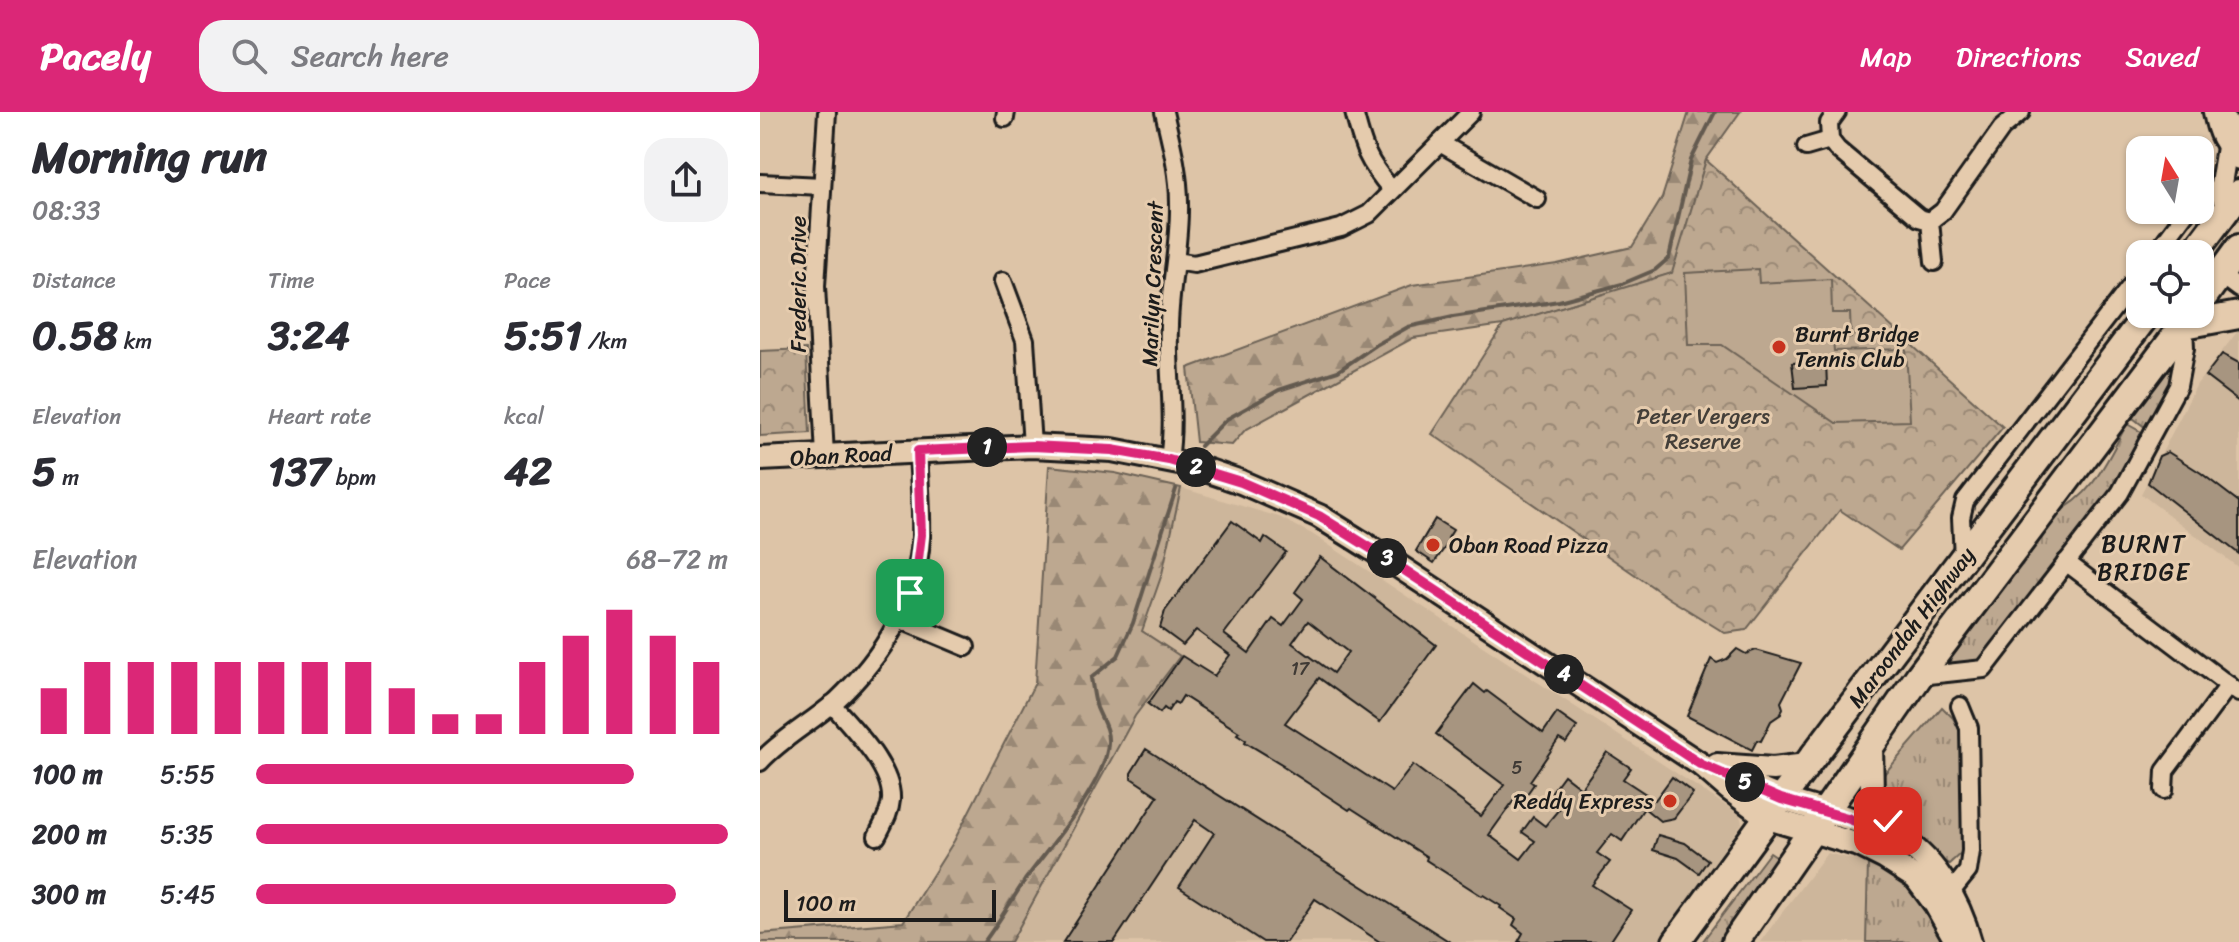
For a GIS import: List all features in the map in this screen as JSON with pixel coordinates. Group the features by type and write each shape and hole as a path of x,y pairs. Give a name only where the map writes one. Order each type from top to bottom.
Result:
{"highway":[{"path":"2204,240 2233,201"},
{"path":"2220,275 2239,248"},
{"path":"2214,317 2239,315"},
{"name":"Maroondah Highway","path":"1676,942 2136,328"},
{"name":"Maroondah Highway","path":"1735,942 1919,676 2182,328"}],"main road":[{"name":"Oban Road","path":"760,459 1032,446 1112,450 1169,460 1241,482 1319,516 1700,764 1774,808 1818,821"},
{"path":"1871,745 1872,792 1877,807 1897,837"},
{"path":"1700,764 1773,769 1807,765"},
{"path":"1818,821 1885,858 1944,898 1957,942"},
{"path":"1818,821 1877,828 1897,837 1916,852 1970,942"}],"street":[{"name":"Frederic Drive","path":"825,456 816,286 827,112"},
{"name":"Marilyn Crescent","path":"1164,112 1179,200 1169,325 1172,425 1169,460"},
{"path":"1354,112 1362,145 1373,168 1392,190"},
{"path":"1176,261 1194,264 1341,228 1369,214 1471,112"},
{"path":"1837,112 1829,123 1830,140 1837,149 1919,218 1930,221"},
{"path":"1930,221 1943,211 2002,128 2021,112"},
{"path":"2214,112 2218,132 2236,139 2220,190 2233,201"},
{"path":"1806,147 1830,140"},
{"path":"1440,143 1537,199"},
{"path":"760,183 822,186"},
{"path":"1930,221 1934,262"},
{"path":"1003,281 1025,340 1032,446"},
{"path":"1963,557 1961,518 1965,501 2126,293"},
{"path":"2106,319 2128,338"},
{"path":"1919,676 1984,669 2120,493 2178,386 2187,328"},
{"path":"760,762 775,746 832,704 867,668 899,619 910,593 920,549 918,451"},
{"path":"2066,562 2234,689 2165,771 2164,790"},
{"path":"899,619 966,647"},
{"path":"832,704 875,756 891,789 888,813 877,836"},
{"path":"1944,898 1968,871 1971,851 1969,728 1960,706"}],"shaded area":[{"path":"2237,332 2239,568 2141,494 2197,384"},
{"path":"1181,488 1279,517 1312,534 1740,815 1742,823 1658,942 1011,942 1135,716 1180,656 1142,631 1162,574"},
{"path":"1827,853 1868,863 1866,942 1760,942"}],"green space":[{"path":"1689,112 1740,112 1706,160 1673,273 1503,325 1413,338 1245,430 1232,445 1196,442 1188,368 1412,285 1557,264 1632,247 1662,198"},
{"name":"Peter Vergers Reserve","path":"1706,160 2003,427 1899,550 1840,510 1746,630 1725,633 1670,599 1432,434 1503,325 1672,273"},
{"name":"Burnt Bridge Tennis Club","path":"1758,269 1759,283 1831,279 1832,313 1850,313 1851,338 1833,339 1834,351 1906,349 1910,421 1836,423 1722,345 1688,345 1685,273"},
{"path":"806,349 810,433 760,436 760,351"},
{"path":"2177,358 2173,382 2146,428 2129,415"},
{"path":"2127,424 2143,433 2113,489 1981,662 1951,667 1948,663 2055,513 2080,497 2098,475"},
{"path":"1049,466 1115,473 1181,488 1162,574 1142,631 1180,656 1135,716 1011,942 760,942 760,934 903,922 954,841 1035,683"},
{"path":"1942,707 1960,731 1962,852 1949,864 1935,857 1887,809 1880,785 1885,773"},
{"path":"1770,852 1779,858 1719,942 1702,942"},
{"path":"1868,863 1905,885 1923,905 1944,942 1866,942"}],"building":[{"path":"2222,354 2239,363 2239,402 2205,376"},
{"name":"Burnt Bridge Tennis Club","path":"1826,361 1827,386 1795,388 1792,363"},
{"path":"2168,452 2239,502 2239,554 2148,483 2159,456"},
{"name":"Oban Road Pizza","path":"1435,519 1453,530 1448,538 1451,539 1434,563 1416,551"},
{"path":"1232,521 1262,543 1265,537 1286,552 1224,634 1249,653 1273,619 1283,626 1303,599 1295,592 1320,557 1436,645 1380,722 1319,678 1285,723 1392,792 1413,765 1481,816 1504,785 1436,734 1474,684 1543,733 1557,713 1577,727 1566,743 1559,739 1530,781 1534,784 1520,804 1514,800 1489,835 1521,859 1535,841 1522,832 1533,817 1545,826 1560,808 1547,798 1564,775 1581,788 1607,752 1631,768 1623,779 1655,800 1672,777 1693,793 1674,818 1660,821 1644,808 1622,841 1612,834 1597,853 1610,862 1592,885 1631,910 1610,942 1518,942 1523,933 1513,925 1516,919 1501,906 1245,742 1237,734 1239,732 1183,696 1178,704 1174,702 1168,711 1164,708 1160,713 1148,704 1182,656 1214,676 1230,655 1196,630 1183,645 1160,628 1165,611","holes":["1308,621 1348,652 1333,673 1292,643"]},
{"path":"1737,649 1746,654 1756,650 1801,663 1781,702 1781,714 1771,721 1761,741 1757,740 1752,750 1687,716 1711,659 1717,663 1727,659"},
{"path":"1146,749 1450,942 1380,942 1315,899 1286,942 1263,942 1179,887 1214,833 1195,820 1114,942 1063,942 1158,796 1131,778"},
{"path":"1658,835 1685,843 1708,860 1699,873 1678,858 1653,850"}],"waterway":[{"path":"1200,446 1227,419 1279,390 1338,371 1408,327 1559,301 1622,284 1655,270 1669,258 1691,160 1715,112"},
{"path":"984,942 1025,880 1075,814 1098,776 1105,759 1108,738 1096,705 1091,678 1118,656 1133,623 1176,489"}],"place":[{"name":"Burnt Bridge Tennis Club","path":"1779,347"},
{"name":"Oban Road Pizza","path":"1433,545"},
{"name":"Reddy Express","path":"1670,801"}],"district":[{"name":"BURNT BRIDGE","path":"2144,558"}],"route":[{"path":"910,593 921,535 918,451 1008,446 1074,447 1169,460 1241,482 1319,516 1700,764 1781,799 1847,818 1897,837 1888,821"}]}
